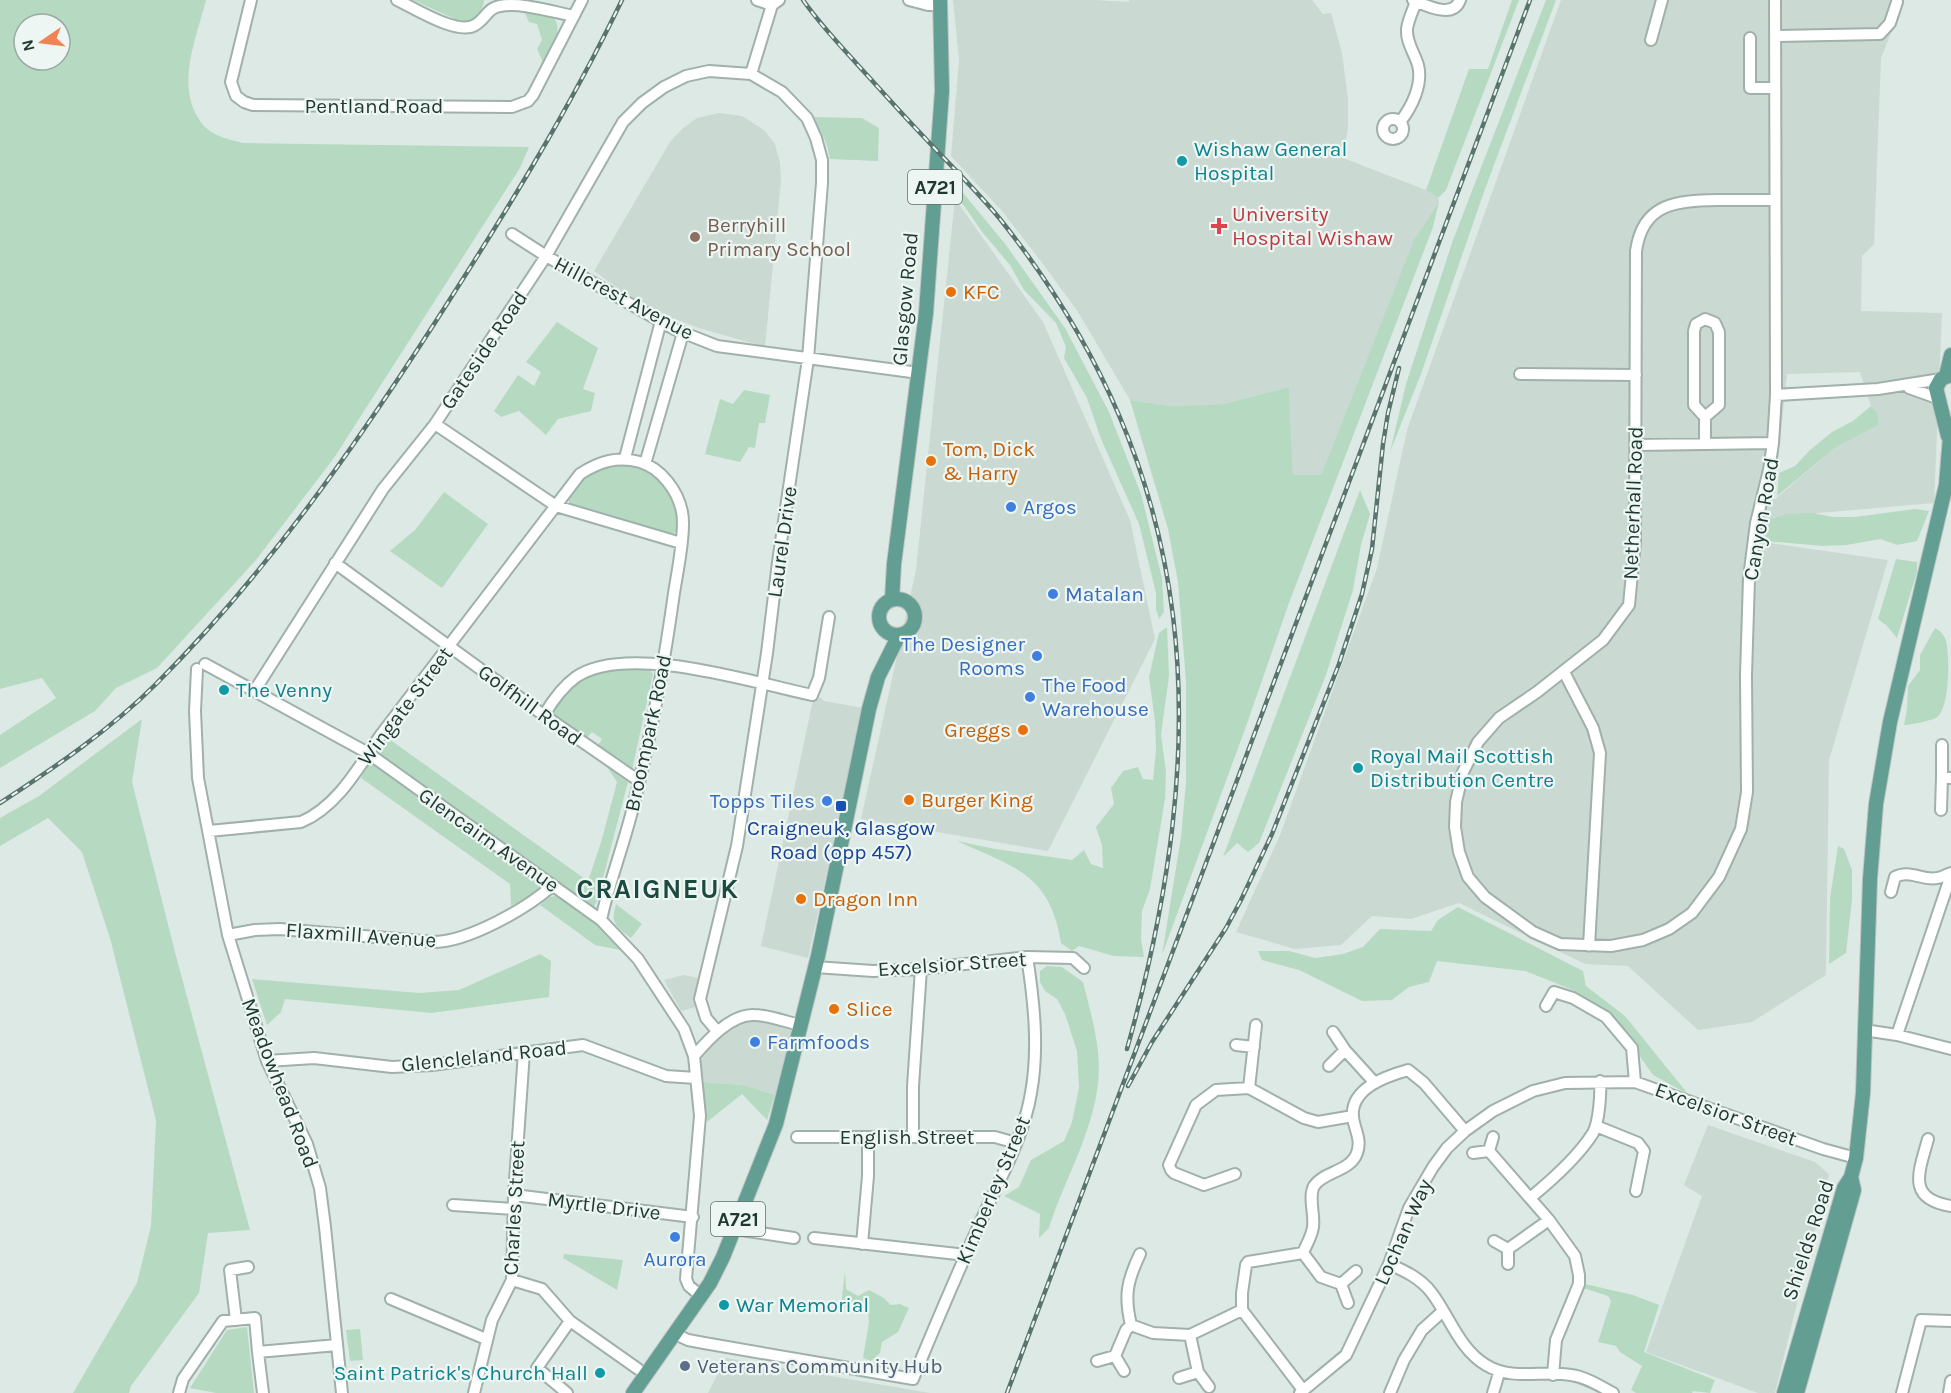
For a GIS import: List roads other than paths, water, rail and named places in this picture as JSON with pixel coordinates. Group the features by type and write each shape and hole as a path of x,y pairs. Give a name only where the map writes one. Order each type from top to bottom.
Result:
{"main road":[{"name":"Glasgow Road","path":"898,599 894,564 920,373 940,126 943,69 940,3"},
{"path":"1851,1177 1856,1158 1863,1093 1870,879 1876,804 1890,722 1946,485 1950,432 1943,402 1936,388 1946,377 1951,355"},
{"name":"A721","path":"898,599 913,607 915,618 912,628 894,634 882,626 879,615 883,605 898,599"},
{"name":"A721","path":"633,1393 710,1283 723,1257 776,1124 815,967 869,709 894,634"},
{"name":"Shields Road","path":"1784,1393 1844,1188 1851,1177"},
{"name":"Shields Road","path":"1797,1393 1854,1190 1851,1177"}],"street":[{"name":"Pentland Road","path":"251,0 231,82 236,96 253,105 512,107 528,101 574,16"},
{"path":"397,0 443,22 465,28 474,26 490,8 502,5 522,3 574,16 582,0"},
{"path":"751,74 775,2 757,0"},
{"path":"909,0 928,5 940,3"},
{"path":"1400,122 1407,113 1417,90 1419,75 1418,64 1408,41 1407,27 1415,1 1446,11 1453,10 1458,6 1460,0"},
{"path":"1651,40 1662,0"},
{"name":"Canyon Road","path":"1560,944 1611,946 1643,940 1668,929 1692,912 1719,877 1741,829 1747,792 1746,675 1749,578 1756,523 1773,443 1776,395 1775,0"},
{"path":"1774,36 1880,34 1890,23 1897,2"},
{"path":"1750,38 1750,88 1774,88"},
{"name":"Gateside Road","path":"255,690 383,489 435,424 546,256 623,122 642,103 664,87 686,76 709,71 751,74"},
{"name":"Laurel Drive","path":"717,1031 706,1018 700,999 737,846 762,683 808,359 822,183 822,160 807,118 783,92 751,74"},
{"name":"Netherhall Road","path":"1560,944 1533,932 1485,897 1468,876 1459,852 1455,827 1456,802 1463,772 1478,742 1499,718 1563,672 1602,640 1629,604 1635,542 1636,251 1639,235 1647,222 1663,207 1683,201 1775,200"},
{"name":"Hillcrest Avenue","path":"512,234 546,256 661,321 683,333 717,346 920,373"},
{"path":"1705,417 1719,405 1718,328 1715,323 1705,320 1696,324 1694,331 1694,405 1705,417 1705,444"},
{"path":"661,321 625,458 645,464 683,333"},
{"path":"1520,374 1636,375"},
{"path":"1776,395 1902,386 1946,377"},
{"path":"1902,386 1920,390 1943,402"},
{"path":"435,424 556,506 681,543"},
{"path":"1636,445 1773,443"},
{"name":"Wingate Street","path":"208,831 302,822 312,818 340,791 580,474 594,465 625,458"},
{"name":"Broompark Road","path":"600,920 639,781 664,665 681,543 683,513 676,496 664,478 645,464"},
{"name":"Golfhill Road","path":"335,562 449,647 639,781"},
{"path":"544,715 557,693 576,676 609,664 664,665 813,695 819,678 829,617"},
{"name":"Glencairn Avenue","path":"201,667 255,690 368,753 600,920 638,959 684,1029 694,1056 700,1116 686,1279 689,1286 701,1296"},
{"name":"Meadowhead Road","path":"201,667 195,711 198,778 228,935 267,1061 307,1144 320,1188 342,1393"},
{"path":"1563,672 1593,728 1600,753 1589,946"},
{"path":"1941,810 1947,777 1942,745"},
{"path":"1891,891 1894,877 1900,874 1908,873 1937,879 1951,874"},
{"path":"1897,1035 1951,874"},
{"name":"Flaxmill Avenue","path":"228,935 255,930 280,929 450,942 466,937 537,899 552,886"},
{"name":"Excelsior Street","path":"815,967 873,970 921,969 1027,957 1073,958 1084,968"},
{"name":"Kimberley Street","path":"675,1334 688,1340 913,1379 1024,1125 1035,1067 1033,997 1027,957"},
{"path":"913,1136 921,969"},
{"name":"Excelsior Street","path":"1546,1006 1554,992 1573,998 1606,1017 1632,1048 1635,1082 1823,1149 1856,1158"},
{"path":"694,1056 717,1031 738,1019 753,1014 800,1025"},
{"path":"1249,1088 1256,1025"},
{"path":"1864,1030 1897,1035 1951,1049"},
{"path":"1333,1032 1345,1050 1374,1082"},
{"name":"Glencleland Road","path":"267,1061 314,1058 392,1067 432,1065 583,1045 666,1076 696,1078"},
{"path":"1236,1045 1254,1047"},
{"path":"1329,1066 1345,1050"},
{"name":"Charles Street","path":"474,1393 492,1320 512,1280 514,1196 524,1052"},
{"path":"1303,1253 1313,1228 1312,1190 1317,1183 1348,1165 1357,1154 1359,1140 1353,1116 1354,1106 1365,1089 1374,1082 1408,1070 1424,1083 1465,1131"},
{"path":"1530,1198 1558,1175 1593,1133 1596,1126 1600,1081"},
{"name":"Lochan Way","path":"1302,1392 1346,1355 1389,1264 1409,1208 1433,1167 1447,1148 1465,1131 1493,1111 1533,1091 1565,1083 1635,1082"},
{"path":"1235,1174 1204,1185 1174,1173 1169,1165 1196,1105 1216,1090 1249,1088 1304,1118 1318,1122 1353,1116"},
{"path":"1596,1126 1638,1143 1644,1151 1636,1191"},
{"name":"English Street","path":"797,1137 995,1137 1016,1143"},
{"path":"862,1244 868,1176 868,1137"},
{"path":"1489,1151 1493,1137"},
{"path":"1928,1139 1917,1178 1919,1188 1927,1198 1939,1204 1951,1206"},
{"path":"1489,1151 1549,1220 1575,1256 1579,1275 1576,1292 1556,1340 1553,1375"},
{"path":"1473,1153 1489,1151"},
{"name":"Myrtle Drive","path":"514,1196 693,1216"},
{"path":"453,1204 514,1209"},
{"path":"1508,1249 1549,1220"},
{"path":"734,1229 794,1238"},
{"path":"814,1239 966,1255"},
{"path":"1494,1241 1508,1249"},
{"path":"1508,1249 1508,1264"},
{"path":"1303,1253 1321,1277 1341,1284"},
{"path":"1302,1392 1242,1310 1242,1293 1248,1262 1303,1253"},
{"path":"1116,1356 1129,1328 1126,1298 1132,1271 1140,1254"},
{"path":"1389,1264 1411,1274 1430,1291 1464,1344 1482,1364 1499,1373 1571,1375 1592,1388 1613,1393"},
{"path":"236,1320 230,1270 248,1267"},
{"path":"1341,1284 1356,1271"},
{"path":"512,1280 542,1289 570,1321 638,1369"},
{"path":"1341,1284 1348,1304"},
{"path":"391,1299 486,1339"},
{"path":"1129,1328 1153,1333 1191,1335 1242,1310"},
{"path":"1390,1393 1404,1360 1422,1330 1443,1311"},
{"path":"179,1393 183,1379 223,1321 255,1318 263,1393"},
{"path":"1902,1393 1921,1320 1951,1321"},
{"path":"567,1393 537,1368 570,1321"},
{"path":"1191,1335 1198,1372 1209,1387"},
{"path":"258,1352 337,1345"},
{"path":"1096,1361 1116,1356"},
{"path":"1116,1356 1124,1371"},
{"path":"1179,1378 1198,1372"},
{"path":"1492,1393 1499,1373"},
{"path":"1949,1393 1951,1381"}],"railway":[{"path":"0,803 101,733 138,701 196,643 270,556 372,417 486,243 580,83 622,0"},
{"path":"803,0 842,48 1000,219 1068,316 1119,415 1153,514 1173,616 1179,720 1172,826 1155,936 1127,1049"},
{"path":"1007,1393 1530,0"},
{"path":"1128,1086 1152,1042 1226,928 1241,900 1272,834 1339,664 1362,594 1372,549 1383,444 1399,368"}],"place":[{"name":"Wishaw General Hospital","path":"1182,161"},
{"name":"University Hospital Wishaw","path":"1219,226"},
{"name":"Berryhill Primary School","path":"695,237"},
{"name":"KFC","path":"951,292"},
{"name":"Tom, Dick & Harry","path":"931,461"},
{"name":"Argos","path":"1011,507"},
{"name":"Matalan","path":"1053,594"},
{"name":"The Designer Rooms","path":"1037,656"},
{"name":"The Venny","path":"224,690"},
{"name":"The Food Warehouse","path":"1030,697"},
{"name":"Greggs","path":"1023,730"},
{"name":"Royal Mail Scottish Distribution Centre","path":"1358,768"},
{"name":"Burger King","path":"909,800"},
{"name":"Topps Tiles","path":"827,801"},
{"name":"Craigneuk, Glasgow Road (opp 457)","path":"841,806"},
{"name":"Dragon Inn","path":"801,899"},
{"name":"Slice","path":"834,1009"},
{"name":"Farmfoods","path":"755,1042"},
{"name":"Aurora","path":"675,1237"},
{"name":"War Memorial","path":"724,1305"},
{"name":"Veterans Community Hub","path":"685,1366"},
{"name":"Saint Patrick's Church Hall","path":"600,1373"}],"district":[{"name":"CRAIGNEUK","path":"658,889"}]}
